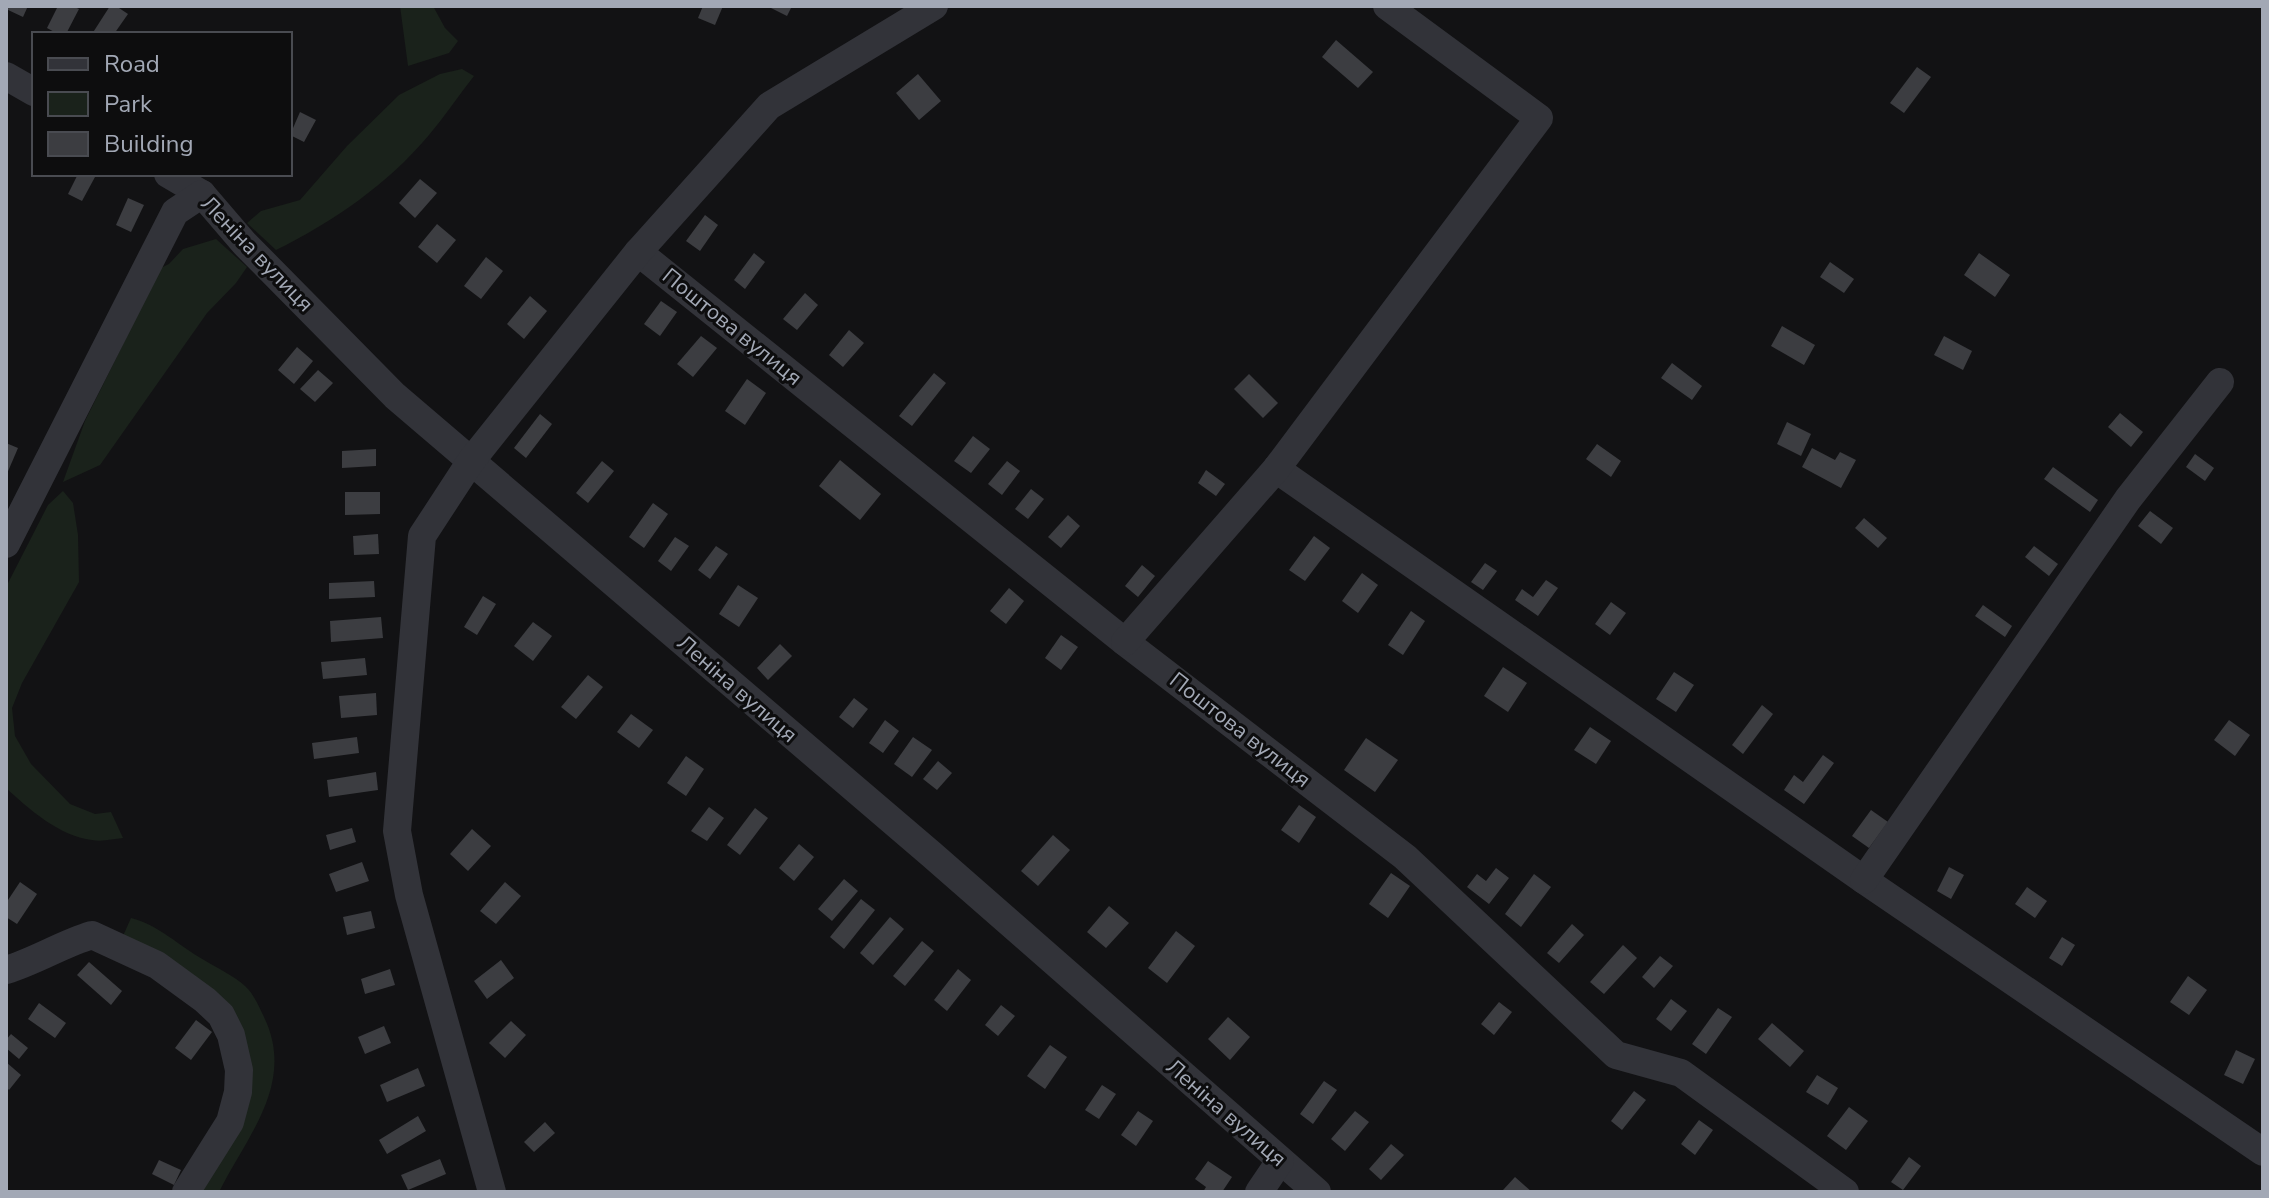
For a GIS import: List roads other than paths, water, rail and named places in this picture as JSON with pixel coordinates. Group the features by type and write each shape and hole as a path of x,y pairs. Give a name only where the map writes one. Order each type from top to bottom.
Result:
{"street":[{"path":"1125,642 1276,469 1539,118 1387,6"},
{"path":"492,1192 409,895 397,831 422,536 471,461 638,252 769,106 917,10"},
{"path":"6,76 32,91"},
{"name":"Леніна вулиця","path":"171,176 202,194 244,243 395,396 931,854 1317,1192"},
{"path":"9,528 175,212 202,194"},
{"name":"Поштова вулиця","path":"638,252 1125,642 1405,857 1616,1055 1681,1073 1845,1192"},
{"path":"1864,880 2128,499 2220,382"},
{"path":"1276,469 1864,880 2263,1152"},
{"path":"6,970 92,935 157,965 221,1015 231,1035 239,1070 238,1092 230,1122 186,1192"},
{"path":"1259,1192 1280,1161"}]}
